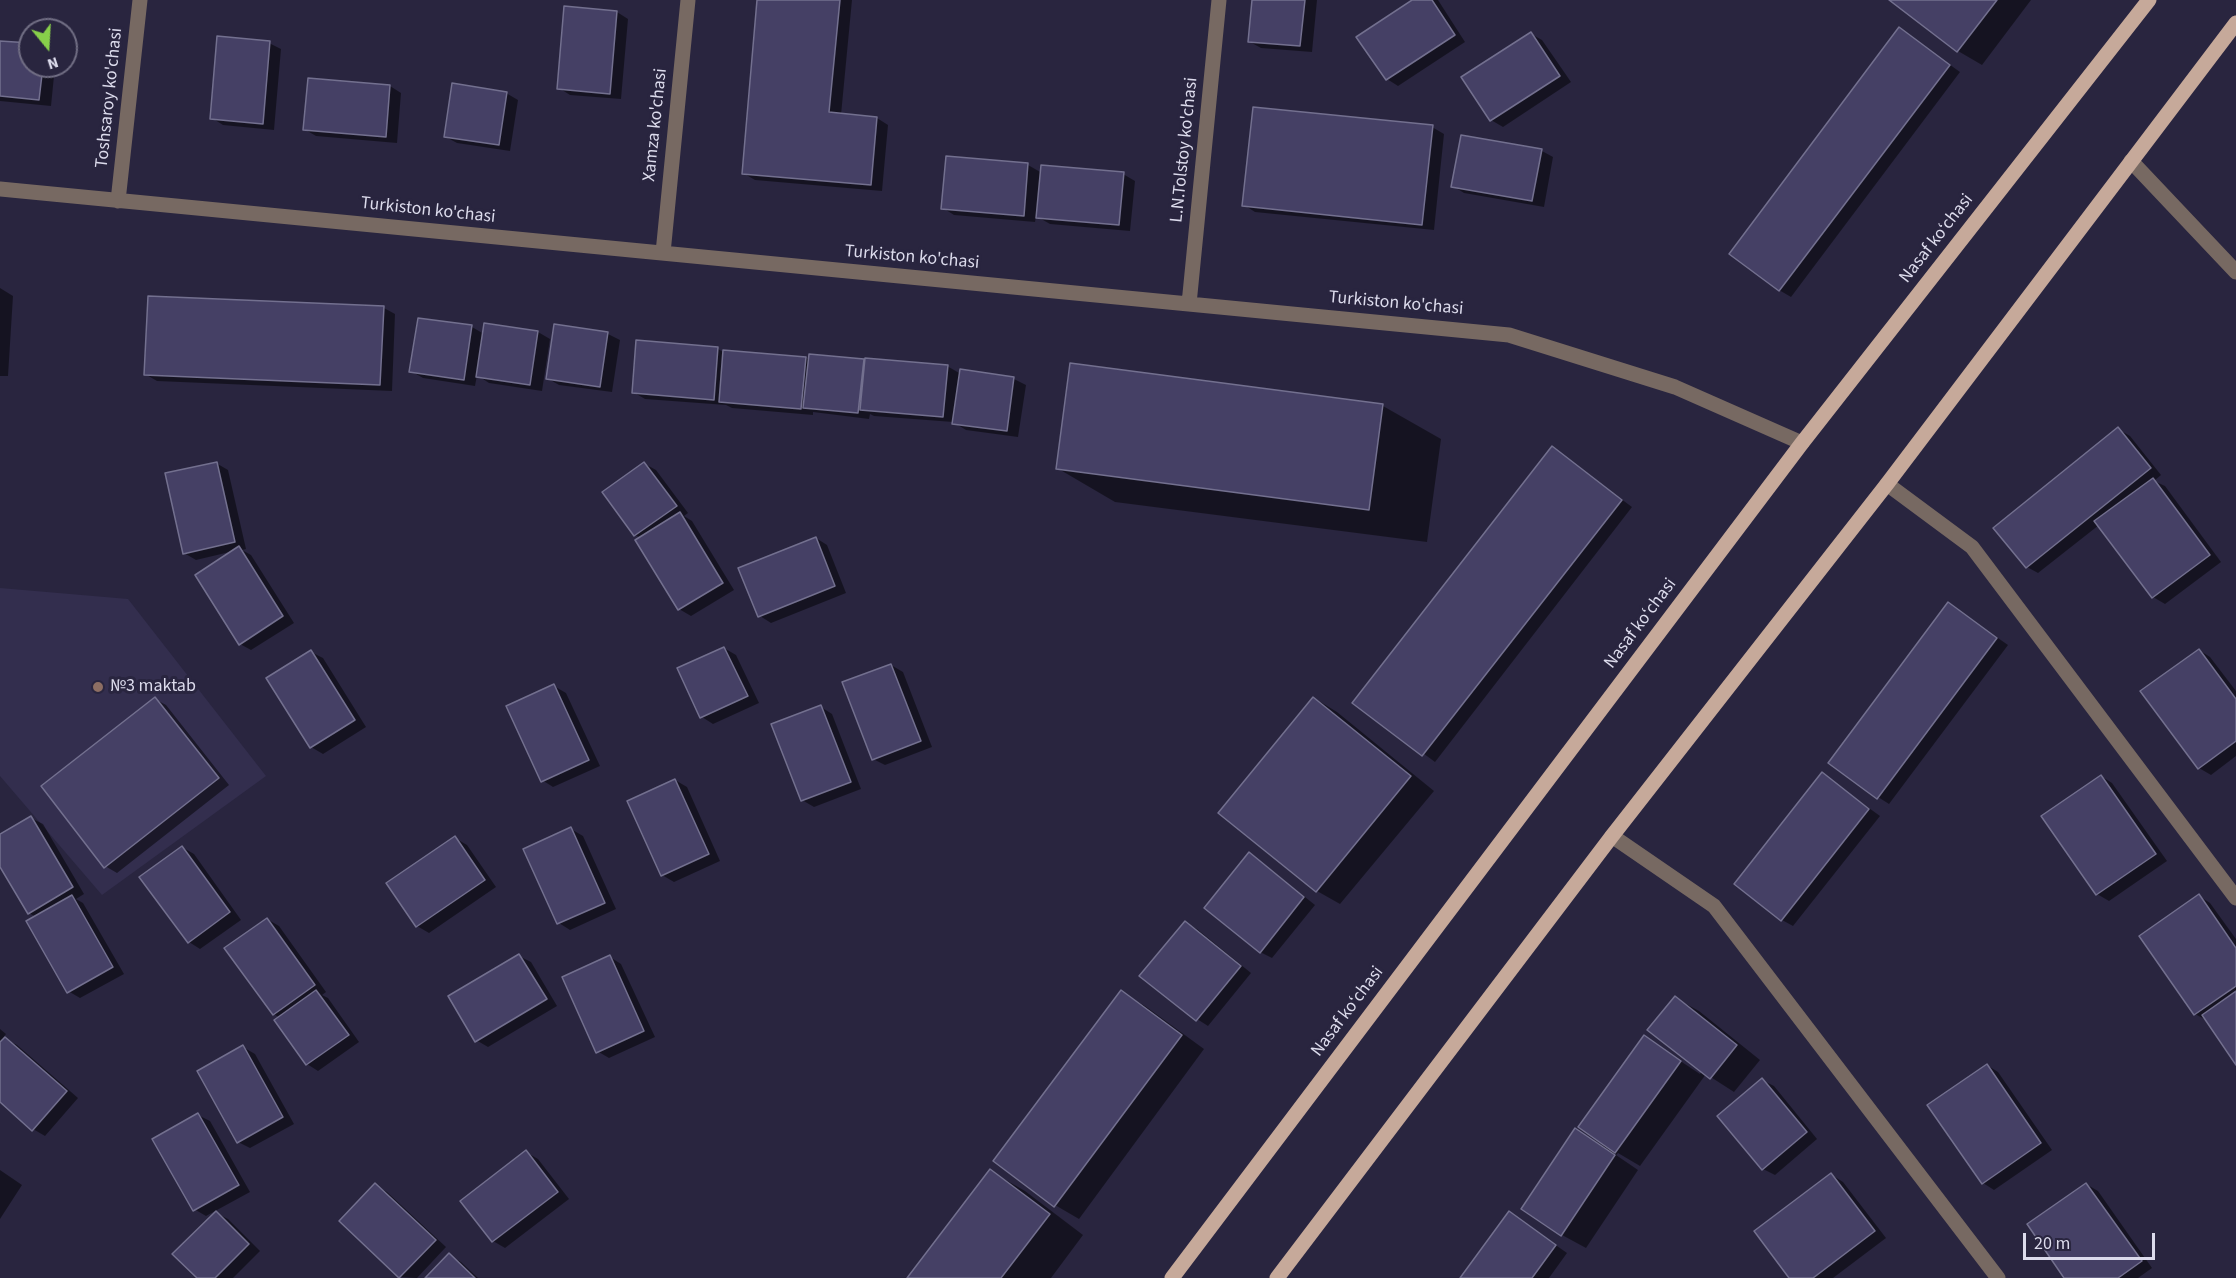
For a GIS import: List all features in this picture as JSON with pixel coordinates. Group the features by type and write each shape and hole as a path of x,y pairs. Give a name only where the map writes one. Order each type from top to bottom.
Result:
{"main road":[{"name":"Nasaf ko‘chasi","path":"1172,1278 1802,443 2149,0"},
{"path":"1277,1278 1612,836 1887,484 2236,23"}],"street":[{"name":"Toshsaroy ko'chasi","path":"118,201 140,0"},
{"name":"Xamza ko'chasi","path":"663,254 688,0"},
{"name":"L.N.Tolstoy ko'chasi","path":"1190,304 1219,0"},
{"path":"2131,161 2236,272"},
{"name":"Turkiston ko'chasi","path":"0,189 1509,335 1675,387 1802,443"},
{"path":"1887,484 1972,547 2236,898"},
{"path":"1612,836 1714,906 1998,1278"}],"shaded area":[{"name":"№3 maktab","path":"0,588 128,599 266,776 102,895 0,776"}],"building":[{"path":"757,0 840,0 829,112 877,117 871,185 742,174"},
{"path":"1252,0 1305,0 1300,46 1248,42"},
{"path":"1412,0 1432,0 1455,35 1386,80 1356,37"},
{"path":"1889,0 1997,0 1957,52"},
{"path":"564,6 617,11 610,94 557,89"},
{"path":"1899,27 1950,65 1779,291 1729,254"},
{"path":"1531,32 1560,76 1490,121 1461,77"},
{"path":"217,36 270,41 263,124 210,119"},
{"path":"0,41 18,42 18,78 42,78 39,100 0,96"},
{"path":"308,78 390,85 386,137 303,130"},
{"path":"452,83 507,92 499,145 444,137"},
{"path":"1253,107 1433,125 1422,225 1242,206"},
{"path":"1461,135 1542,149 1532,201 1451,187"},
{"path":"946,156 1028,163 1024,216 941,209"},
{"path":"1041,165 1124,172 1119,225 1036,218"},
{"path":"148,296 384,306 380,385 144,375"},
{"path":"418,318 472,325 464,380 409,372"},
{"path":"484,323 538,331 530,385 476,377"},
{"path":"554,324 608,332 600,387 546,379"},
{"path":"636,340 718,347 714,400 632,393"},
{"path":"723,350 806,357 801,409 719,402"},
{"path":"809,354 864,359 858,413 803,408"},
{"path":"865,358 948,365 943,417 860,410"},
{"path":"1070,363 1383,404 1369,510 1056,469"},
{"path":"960,369 1014,377 1007,431 952,424"},
{"path":"2118,427 2151,468 2026,568 1993,528"},
{"path":"1552,446 1622,500 1422,756 1352,703"},
{"path":"217,462 235,542 183,554 165,473"},
{"path":"644,462 677,506 634,536 602,492"},
{"path":"2153,478 2210,555 2152,598 2094,521"},
{"path":"680,512 723,583 678,610 635,540"},
{"path":"816,537 835,586 758,617 738,568"},
{"path":"239,546 283,616 239,645 195,575"},
{"path":"1948,602 1997,638 1877,799 1828,763"},
{"path":"724,647 748,696 700,718 677,668"},
{"path":"2199,649 2236,699 2236,741 2198,769 2140,691"},
{"path":"311,650 355,720 310,748 266,678"},
{"path":"891,664 921,741 872,760 842,682"},
{"path":"554,684 589,760 541,782 506,706"},
{"path":"155,697 219,778 104,868 41,786"},
{"path":"1313,697 1411,776 1316,892 1218,813"},
{"path":"821,705 851,782 801,801 771,724"},
{"path":"1822,772 1869,809 1781,921 1734,884"},
{"path":"2101,775 2156,854 2096,895 2041,816"},
{"path":"675,779 709,854 661,876 627,801"},
{"path":"31,816 73,887 28,914 0,867 0,834"},
{"path":"571,827 605,903 557,924 523,849"},
{"path":"455,836 485,880 416,927 386,883"},
{"path":"182,846 230,912 188,943 139,877"},
{"path":"1249,852 1304,897 1260,953 1204,908"},
{"path":"2199,894 2236,948 2236,986 2194,1015 2139,936"},
{"path":"72,895 113,967 67,993 26,921"},
{"path":"267,918 315,985 273,1015 224,948"},
{"path":"1185,921 1241,966 1196,1021 1139,976"},
{"path":"519,954 547,999 475,1042 448,996"},
{"path":"610,955 644,1031 596,1053 562,977"},
{"path":"316,990 349,1035 306,1065 274,1020"},
{"path":"1121,990 1182,1035 1054,1207 993,1161"},
{"path":"2236,991 2236,1065 2202,1015"},
{"path":"1675,996 1737,1045 1710,1079 1647,1030"},
{"path":"1644,1035 1681,1061 1615,1153 1578,1127"},
{"path":"5,1037 67,1091 32,1131 0,1102 0,1042"},
{"path":"243,1045 283,1117 237,1143 197,1071"},
{"path":"1987,1064 2041,1143 1982,1184 1927,1105"},
{"path":"1762,1078 1807,1132 1762,1170 1717,1116"},
{"path":"198,1113 239,1185 193,1211 152,1139"},
{"path":"1575,1128 1615,1155 1561,1236 1521,1209"},
{"path":"526,1150 558,1192 492,1242 460,1201"},
{"path":"990,1169 1050,1214 1001,1278 907,1278"},
{"path":"1831,1173 1875,1231 1813,1278 1789,1278 1754,1231"},
{"path":"375,1183 436,1240 399,1278 339,1221"},
{"path":"2086,1183 2142,1261 2118,1278 2064,1278 2027,1224"},
{"path":"216,1211 249,1244 215,1278 197,1278 172,1254"},
{"path":"1509,1211 1556,1245 1532,1278 1460,1278"},
{"path":"449,1253 475,1278 425,1278"}],"place":[{"name":"№3 maktab","path":"98,687"}]}
